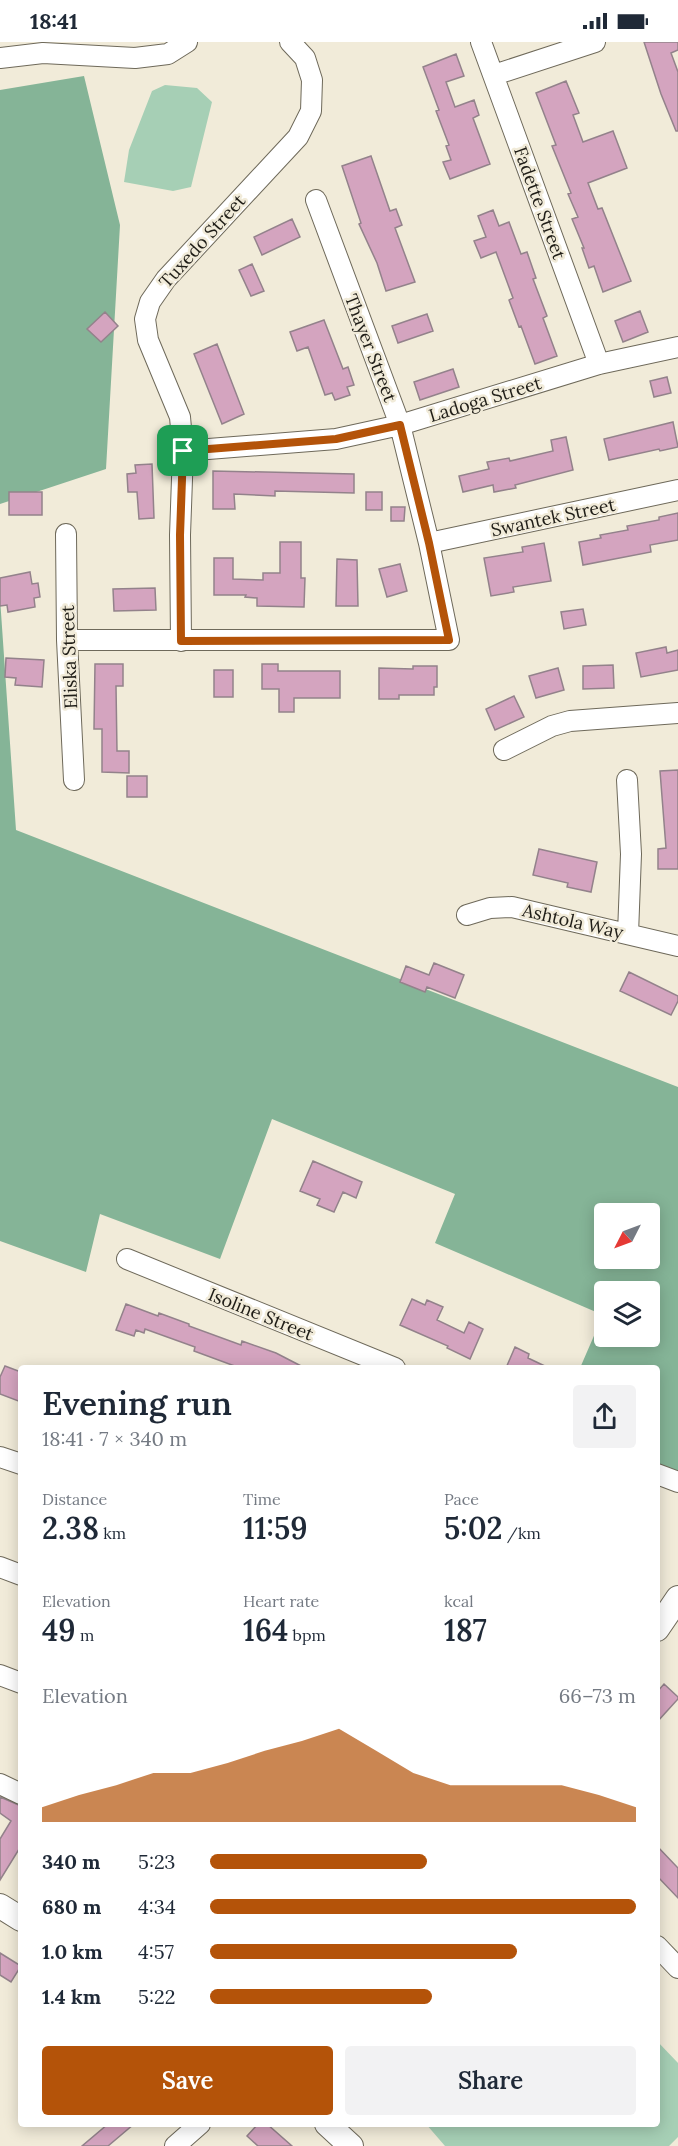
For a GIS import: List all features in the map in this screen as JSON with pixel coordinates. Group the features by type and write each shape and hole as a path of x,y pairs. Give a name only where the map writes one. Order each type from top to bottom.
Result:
{"street":[{"path":"0,58 43,53 135,58 168,54 187,42"},
{"name":"Tuxedo Street","path":"181,641 180,535 183,451 180,417 148,340 145,319 150,302 166,279 298,137 311,111 312,80 305,58 290,42"},
{"name":"Fadette Street","path":"481,42 599,364"},
{"path":"494,75 595,42"},
{"name":"Thayer Street","path":"181,641 449,640 429,543 400,425 316,200"},
{"name":"Ladoga Street","path":"183,451 336,439 400,425 599,364 678,347"},
{"name":"Swantek Street","path":"429,543 678,490"},
{"name":"Eliska Street","path":"66,534 67,640 74,780"},
{"path":"67,640 181,641"},
{"path":"504,750 552,726 570,721 678,713"},
{"path":"627,780 631,854 628,934"},
{"name":"Ashtola Way","path":"467,915 490,908 512,907 678,946"},
{"name":"Isoline Street","path":"128,1259 388,1365"},
{"path":"0,1457 18,1463"},
{"path":"660,1475 678,1482"},
{"path":"0,1567 18,1574"},
{"path":"660,1625 678,1598"},
{"path":"0,1675 18,1682"},
{"path":"0,1784 18,1793"},
{"path":"0,1906 18,1917"},
{"path":"660,1949 678,1968"},
{"path":"175,2146 197,2127"},
{"path":"330,2127 351,2146"}],"green space":[{"path":"84,76 120,225 106,469 0,504 0,90"},
{"path":"165,85 197,88 212,102 191,187 173,191 124,182 129,150 152,91"},
{"path":"0,598 16,830 678,1087 678,1476 660,1465 660,1365 581,1365 594,1336 594,1347 660,1347 660,1281 594,1281 594,1311 435,1243 455,1194 272,1119 220,1259 100,1214 86,1272 0,1241"},
{"path":"660,2044 678,2063 678,2137 669,2146 445,2146 429,2127 660,2127"}],"building":[{"path":"644,42 678,42 678,50 671,53 678,72 678,131 676,131 661,94"},
{"path":"456,54 464,76 446,82 455,107 474,100 479,115 473,118 490,164 450,179 443,162 451,160 446,146 449,145 423,67"},
{"path":"566,81 579,113 573,115 583,142 613,131 627,168 588,183 598,209 602,208 631,281 603,292 594,266 589,268 582,248 584,248 572,219 578,217 552,146 556,145 536,93"},
{"path":"371,156 390,211 396,209 402,225 395,228 415,282 386,291 377,263 359,224 361,223 342,166"},
{"path":"493,210 499,226 509,222 521,254 527,252 536,278 533,279 547,316 543,318 557,356 535,364 509,300 513,298 496,252 481,258 474,241 486,237 478,216"},
{"path":"292,219 300,237 262,255 254,237"},
{"path":"252,264 264,291 251,296 239,270"},
{"path":"640,311 648,332 623,342 615,321"},
{"path":"105,312 118,326 101,342 87,329"},
{"path":"427,314 433,331 398,343 392,326"},
{"path":"324,320 343,369 348,367 354,385 347,387 350,395 335,400 332,393 325,395 308,347 297,351 290,332"},
{"path":"217,344 244,414 222,424 194,354"},
{"path":"453,369 459,387 420,400 414,382"},
{"path":"667,377 671,393 654,397 650,381"},
{"path":"673,422 678,447 609,460 604,439"},
{"path":"566,437 573,470 515,485 516,488 494,492 493,485 463,492 459,476 489,469 487,462 509,458 510,461 553,451 551,440"},
{"path":"152,464 154,518 139,519 137,492 128,492 127,474 136,473 135,465"},
{"path":"213,471 354,474 354,493 275,491 275,496 234,494 235,509 213,509"},
{"path":"9,492 42,492 42,515 9,515"},
{"path":"366,492 382,492 382,510 366,510"},
{"path":"391,507 405,507 404,521 391,521"},
{"path":"678,513 678,540 650,545 651,552 583,565 579,542 601,538 600,535 628,530 627,526 659,520 659,517"},
{"path":"280,542 301,542 301,578 305,578 304,607 257,606 257,598 245,597 246,595 214,595 214,558 233,558 233,579 263,580 263,573 280,573"},
{"path":"544,543 551,581 513,587 514,592 491,596 484,558 523,552 522,547"},
{"path":"337,559 357,560 358,606 336,606"},
{"path":"400,564 407,591 387,597 379,569"},
{"path":"30,572 32,584 38,583 40,597 34,598 35,607 8,612 7,605 0,606 0,578"},
{"path":"155,588 156,610 114,611 113,589"},
{"path":"583,609 586,625 564,629 561,612"},
{"path":"666,647 667,653 678,650 678,670 641,677 636,653"},
{"path":"6,658 44,660 42,687 15,685 16,678 5,677"},
{"path":"95,664 123,664 123,686 116,686 117,751 129,751 129,773 102,772 102,729 94,729"},
{"path":"262,664 278,664 278,671 340,671 340,698 294,698 294,712 279,712 279,689 262,689"},
{"path":"613,665 614,688 583,689 583,666"},
{"path":"413,666 437,666 437,687 434,687 434,695 399,695 399,699 379,699 379,668 413,669"},
{"path":"558,668 564,690 536,698 529,676"},
{"path":"214,670 233,670 233,697 214,697"},
{"path":"514,696 524,717 495,730 486,709"},
{"path":"678,770 678,869 658,869 658,849 666,848 660,771"},
{"path":"127,776 147,776 147,797 127,797"},
{"path":"539,849 597,862 591,892 567,887 568,883 533,875"},
{"path":"434,963 464,975 455,998 427,987 425,992 400,982 406,966 429,975"},
{"path":"629,972 678,996 671,1015 620,991"},
{"path":"313,1161 362,1182 356,1198 343,1192 334,1212 317,1205 320,1199 300,1191"},
{"path":"412,1299 425,1305 427,1300 443,1307 437,1320 464,1333 469,1322 483,1329 470,1359 447,1348 448,1346 400,1325"},
{"path":"126,1304 158,1316 159,1313 241,1345 242,1341 276,1353 299,1365 232,1365 194,1351 195,1347 145,1329 144,1333 136,1330 134,1336 116,1330"},
{"path":"515,1347 529,1354 528,1358 543,1365 507,1365"},
{"path":"5,1366 18,1371 18,1401 0,1394 0,1377"},
{"path":"664,1684 678,1699 660,1719 660,1689"},
{"path":"0,1797 18,1805 18,1851 0,1880 0,1839 11,1821 0,1813"},
{"path":"660,1849 678,1868 678,1898 660,1879"},
{"path":"0,1953 18,1964 18,1971 11,1982 0,1975"},
{"path":"104,2127 130,2127 108,2146 82,2146"},
{"path":"255,2127 270,2127 292,2146 258,2146 247,2136"}],"route":[{"path":"400,425 429,543 449,640 181,641 180,535 183,451 336,439 400,425"}]}
